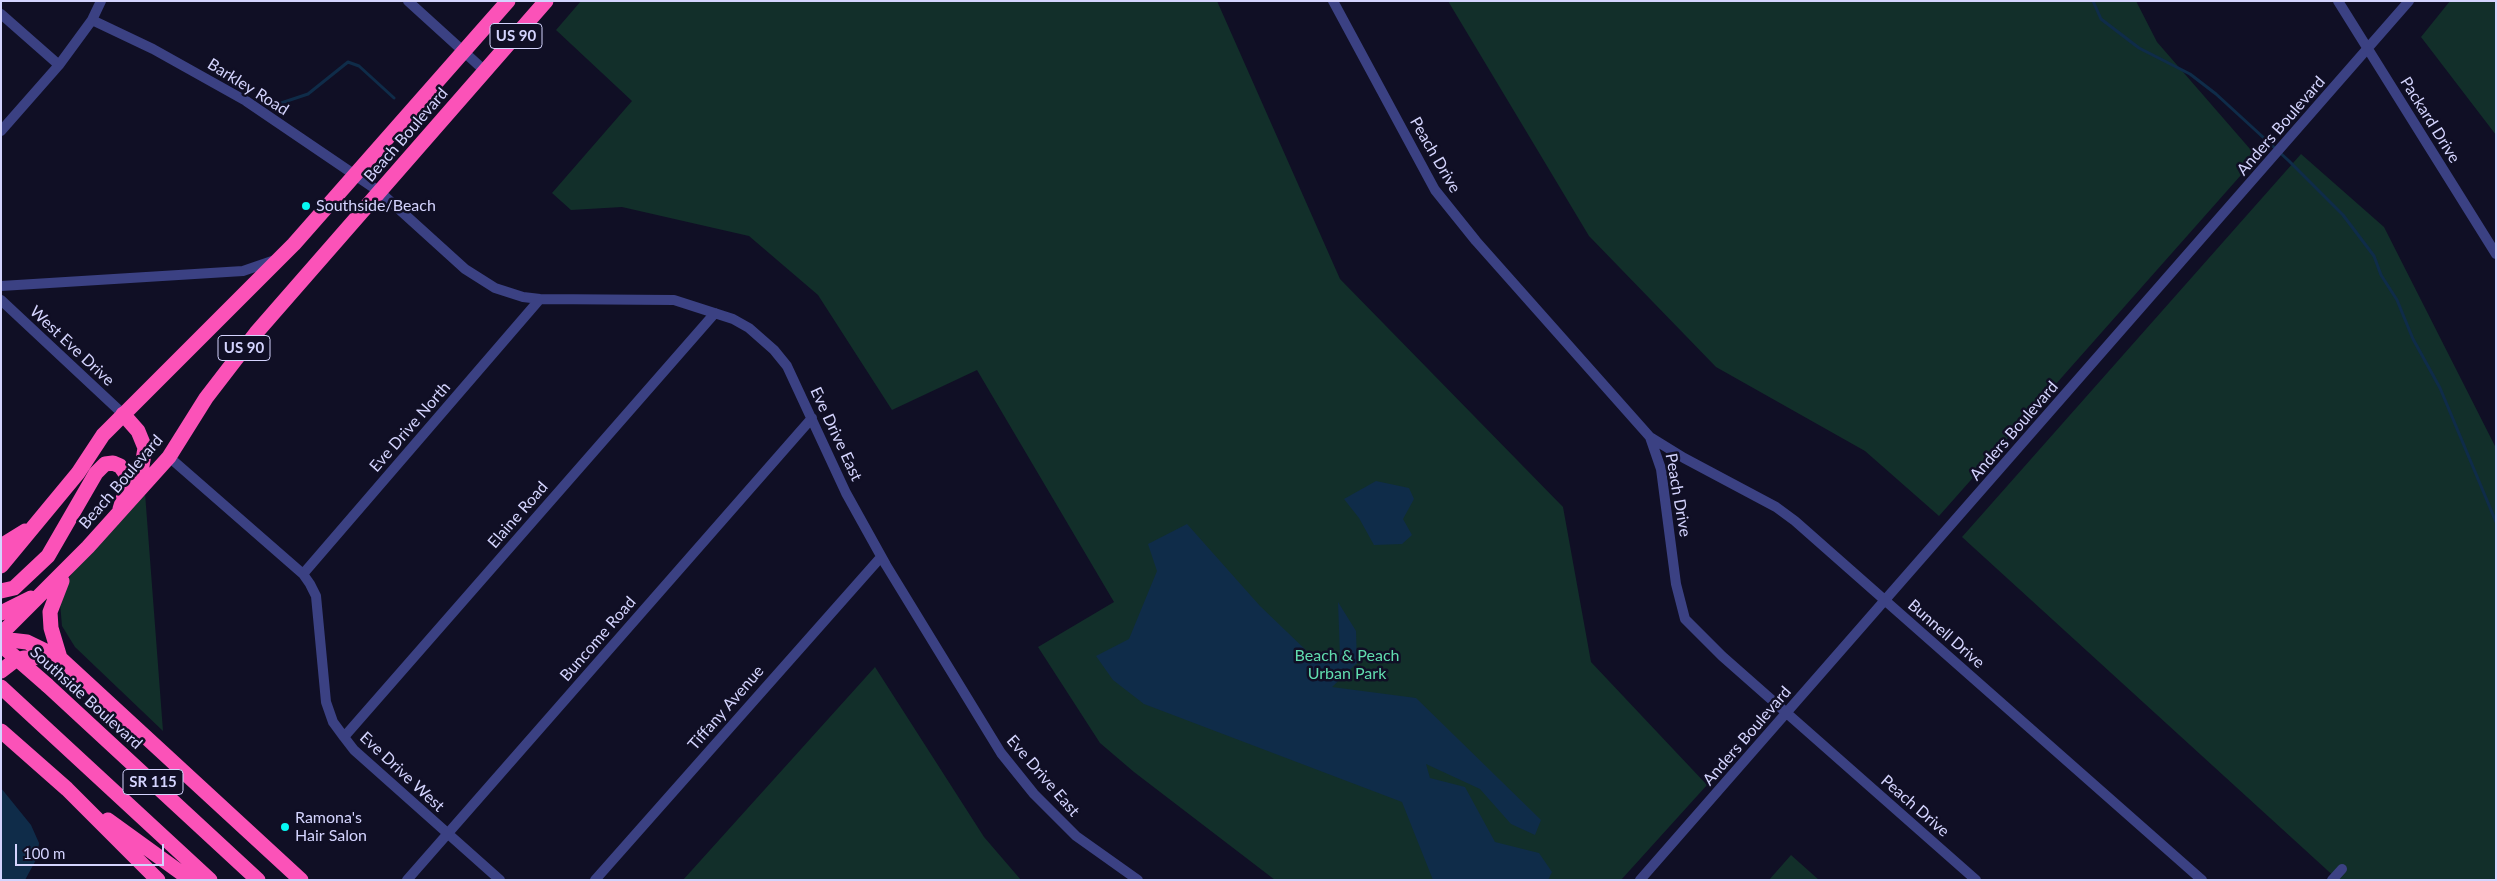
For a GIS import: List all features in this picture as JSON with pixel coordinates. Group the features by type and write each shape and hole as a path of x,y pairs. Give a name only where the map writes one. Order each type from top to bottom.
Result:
{"highway":[{"name":"US 90","path":"1,566 78,473 104,435 281,258 356,176 508,1"},
{"name":"Beach Boulevard","path":"1,634 88,547 169,457 206,398 250,340 546,1"},
{"path":"123,414 138,431 145,448 142,466 123,509"},
{"path":"1,591 14,588 48,556 96,473 105,464 113,463 120,466 125,473 128,483 123,509"},
{"path":"1,546 37,524"},
{"path":"60,658 51,628 50,612 58,585 88,547"},
{"path":"1,613 48,589"},
{"path":"1,639 26,642 60,658 301,880"},
{"name":"Southside Boulevard","path":"1,645 47,685 258,880"},
{"path":"1,671 14,661 24,658 60,658"},
{"name":"SR 115","path":"1,687 210,880"},
{"path":"1,731 67,789 158,880"},
{"path":"67,789 191,880"}],"street":[{"path":"1,132 59,65 92,20 101,1"},
{"path":"408,1 485,71"},
{"name":"Peach Drive","path":"1332,1 1435,190 1476,242 1650,437 1661,469 1676,584 1685,619 1694,630 1787,714 1976,880"},
{"name":"Packard Drive","path":"2338,1 2496,254"},
{"name":"Anders Boulevard","path":"1640,880 2409,1"},
{"path":"1,14 59,65"},
{"name":"Barkley Road","path":"92,20 153,49 216,83 380,192"},
{"name":"Eve Drive East","path":"380,192 479,279 510,293 540,299 658,298 694,304 749,328 774,350 787,366 846,493 881,556 1001,753 1034,794 1076,836 1138,880"},
{"path":"1,286 243,271 281,258"},
{"name":"Eve Drive North","path":"302,574 540,299"},
{"name":"West Eve Drive","path":"1,300 123,414"},
{"name":"Elaine Road","path":"344,737 715,313"},
{"name":"Buncome Road","path":"407,880 812,418"},
{"name":"Bunnell Drive","path":"1650,437 1684,458 1776,507 1885,600 2202,880"},
{"name":"Eve Drive West","path":"169,457 302,574 316,596 326,702 333,722 354,750 500,880"},
{"name":"Tiffany Avenue","path":"595,880 881,556"},
{"path":"2332,880 2342,869"}],"green space":[{"name":"Beach & Peach Urban Park","path":"581,1 1217,1 1340,279 1563,507 1591,662 1707,785 1621,880 1275,880 1134,772 1100,743 1038,647 1114,602 977,370 892,410 818,295 749,236 622,207 571,210 552,193 632,101 556,30"},
{"path":"1448,1 2136,1 2157,42 2257,157 1939,516 1865,451 1716,367 1589,236"},
{"path":"2450,1 2496,1 2496,135 2421,37"},
{"path":"2301,154 2384,227 2496,448 2496,880 2338,880 1962,537"},
{"path":"145,493 163,731 75,647 62,626 59,591 77,567"},
{"path":"875,667 984,837 1021,880 683,880"},
{"path":"1791,855 1819,880 1769,880"}],"water":[{"path":"1376,481 1409,488 1414,499 1403,519 1412,535 1402,544 1374,545 1359,518 1344,499"},
{"path":"1187,524 1260,606 1312,656 1340,656 1338,602 1356,631 1357,663 1332,687 1416,698 1541,820 1535,835 1511,824 1480,789 1426,764 1430,778 1465,787 1495,842 1539,853 1552,872 1548,880 1433,880 1402,802 1144,704 1113,680 1096,656 1129,639 1157,571 1148,544"},
{"path":"1,788 31,825 39,843 37,858 25,880 1,880"}],"waterway":[{"path":"2093,1 2101,19 2139,48 2190,74 2216,94 2289,161 2343,215 2374,256 2381,275 2397,300 2413,339 2440,388 2496,522"},
{"path":"272,106 308,94 348,62 359,66 394,98"}],"place":[{"name":"Southside/Beach","path":"306,206"},
{"name":"Ramona's Hair Salon","path":"285,827"}]}
